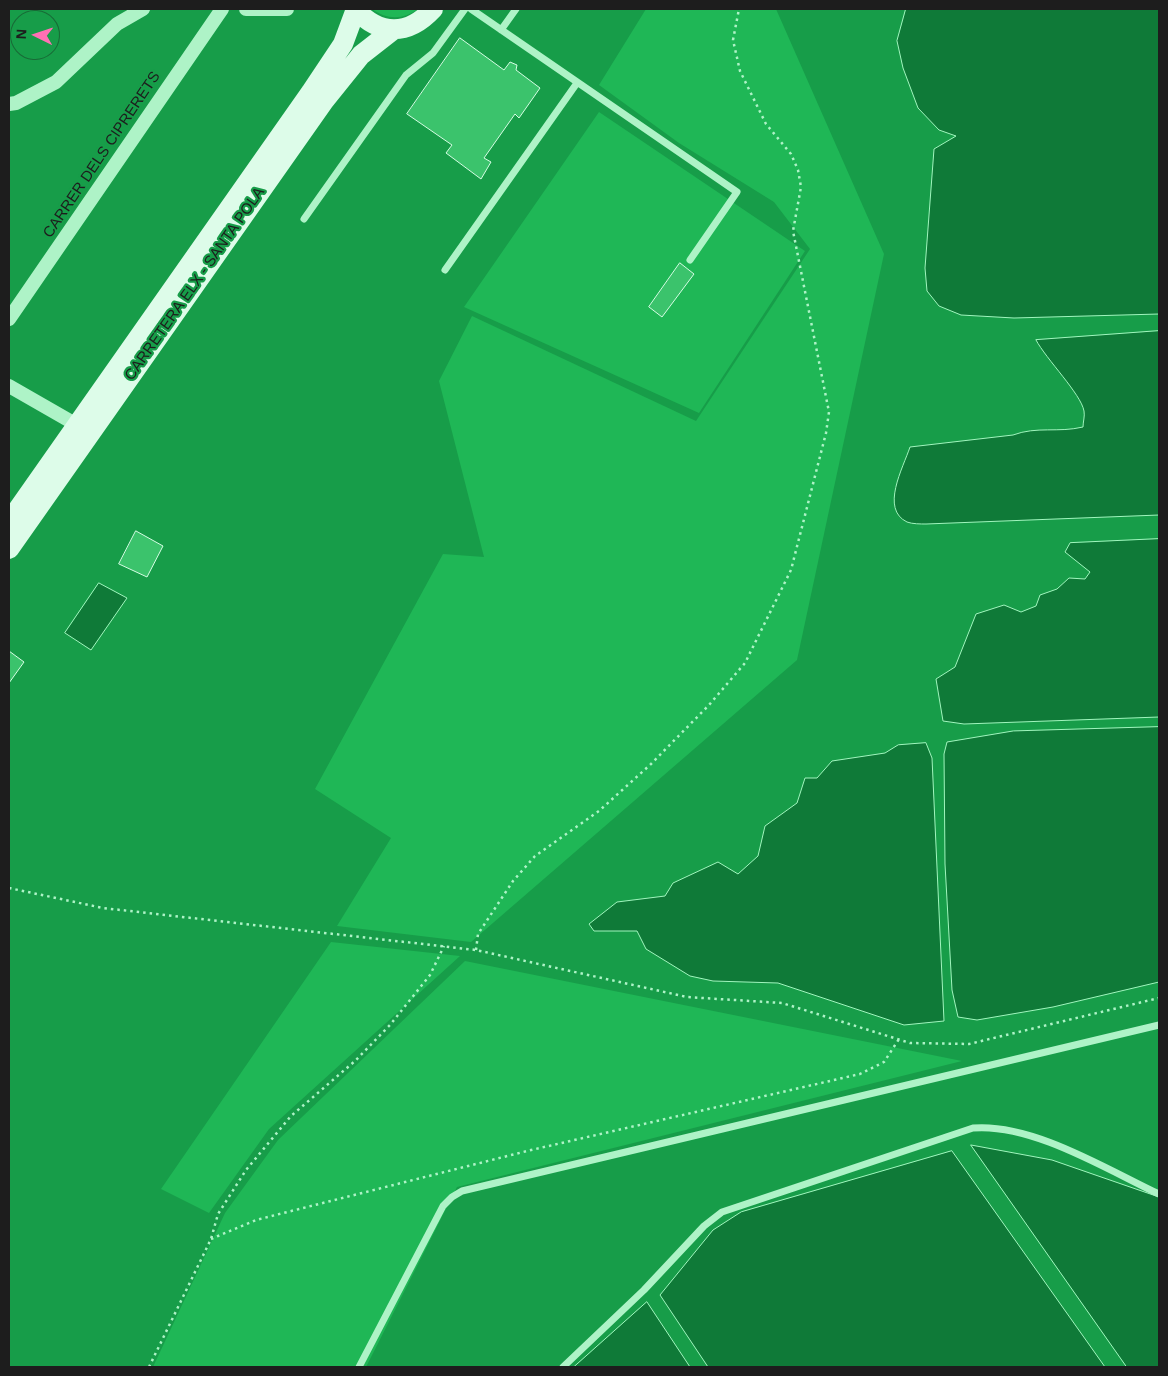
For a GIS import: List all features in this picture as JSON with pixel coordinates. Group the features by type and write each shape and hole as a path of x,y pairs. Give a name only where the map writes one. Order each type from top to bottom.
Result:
{"main road":[{"path":"356,9 366,20 378,27 393,30 409,28 423,20 433,9"},
{"name":"CARRETERA ELX - SANTA POLA","path":"9,522 311,92 343,44 356,9"},
{"name":"CARRETERA ELX - SANTA POLA","path":"9,549 324,101 361,55 393,30"}],"street":[{"path":"9,104 16,103 56,82 117,24 143,9"},
{"name":"CARRER DELS CIPRERETS","path":"9,319 222,9"},
{"path":"246,9 288,9"},
{"path":"9,386 77,425"}],"lane":[{"path":"304,219 406,75 433,53 465,9"},
{"path":"471,9 737,192 690,260"},
{"path":"501,30 516,9"},
{"path":"445,270 576,82"},
{"path":"359,1367 443,1206 462,1191 1159,1025"},
{"path":"562,1367 644,1290 704,1226 722,1212 973,1128 1003,1128 1055,1144 1159,1194"}],"path":[{"path":"476,950 478,934 513,881 535,856 598,811 650,764 745,663 761,633 775,597 791,570 826,434 829,412 793,231 801,187 798,170 791,154 766,124 740,71 734,40 738,9"},
{"path":"9,888 103,908 476,950 687,997 782,1004 910,1043 969,1044 1159,998"},
{"path":"149,1367 211,1239 218,1214 246,1170 291,1116 355,1061 390,1025 430,975 444,946"},
{"path":"211,1239 256,1220 528,1152 860,1074 884,1062 899,1039"}],"shaded area":[{"path":"372,9 418,9 401,17 389,17"},
{"path":"646,9 776,9 884,254 797,660 471,942 337,926 391,838 315,789 443,554 484,557 439,381 472,316 696,421 810,249 774,202 679,143 599,85"},
{"path":"906,9 1159,9 1159,314 1014,318 961,315 939,306 927,291 925,268 934,149 956,136 939,130 918,108 903,68 897,41"},
{"path":"599,112 805,251 699,413 464,307"},
{"path":"1159,331 1159,515 926,524 909,523 899,516 895,508 894,498 899,477 910,447 1013,435 1039,430 1065,430 1083,427 1084,413 1077,395 1036,340"},
{"path":"1159,539 1159,717 964,724 943,721 936,679 955,667 976,614 1004,605 1021,612 1036,606 1040,595 1057,589 1069,578 1085,579 1090,572 1065,552 1070,543"},
{"path":"99,583 127,598 91,650 65,633"},
{"path":"1159,727 1159,982 1053,1007 977,1020 958,1017 952,990 945,864 944,754 947,742 1013,731"},
{"path":"926,743 932,758 944,1021 904,1025 778,983 713,981 690,976 646,949 637,931 594,931 589,924 617,902 665,896 673,883 718,862 738,874 758,856 765,826 797,803 805,778 817,778 832,761 885,753 898,745"},
{"path":"331,942 460,956 269,1129 209,1213 161,1189"},
{"path":"465,961 962,1061 457,1187 366,1367 153,1367 225,1213 278,1140"},
{"path":"971,1145 1052,1160 1159,1197 1159,1367 1127,1367"},
{"path":"952,1151 1105,1367 708,1367 660,1295 713,1230 741,1212"},
{"path":"647,1302 690,1367 574,1367"}],"building":[{"path":"460,38 504,70 510,62 517,65 516,70 540,88 519,118 515,114 484,158 491,162 481,179 446,153 452,145 407,114"},
{"path":"680,263 694,274 662,317 649,307"},
{"path":"136,531 163,546 147,577 119,564"},
{"path":"9,651 24,662 9,683"}]}
